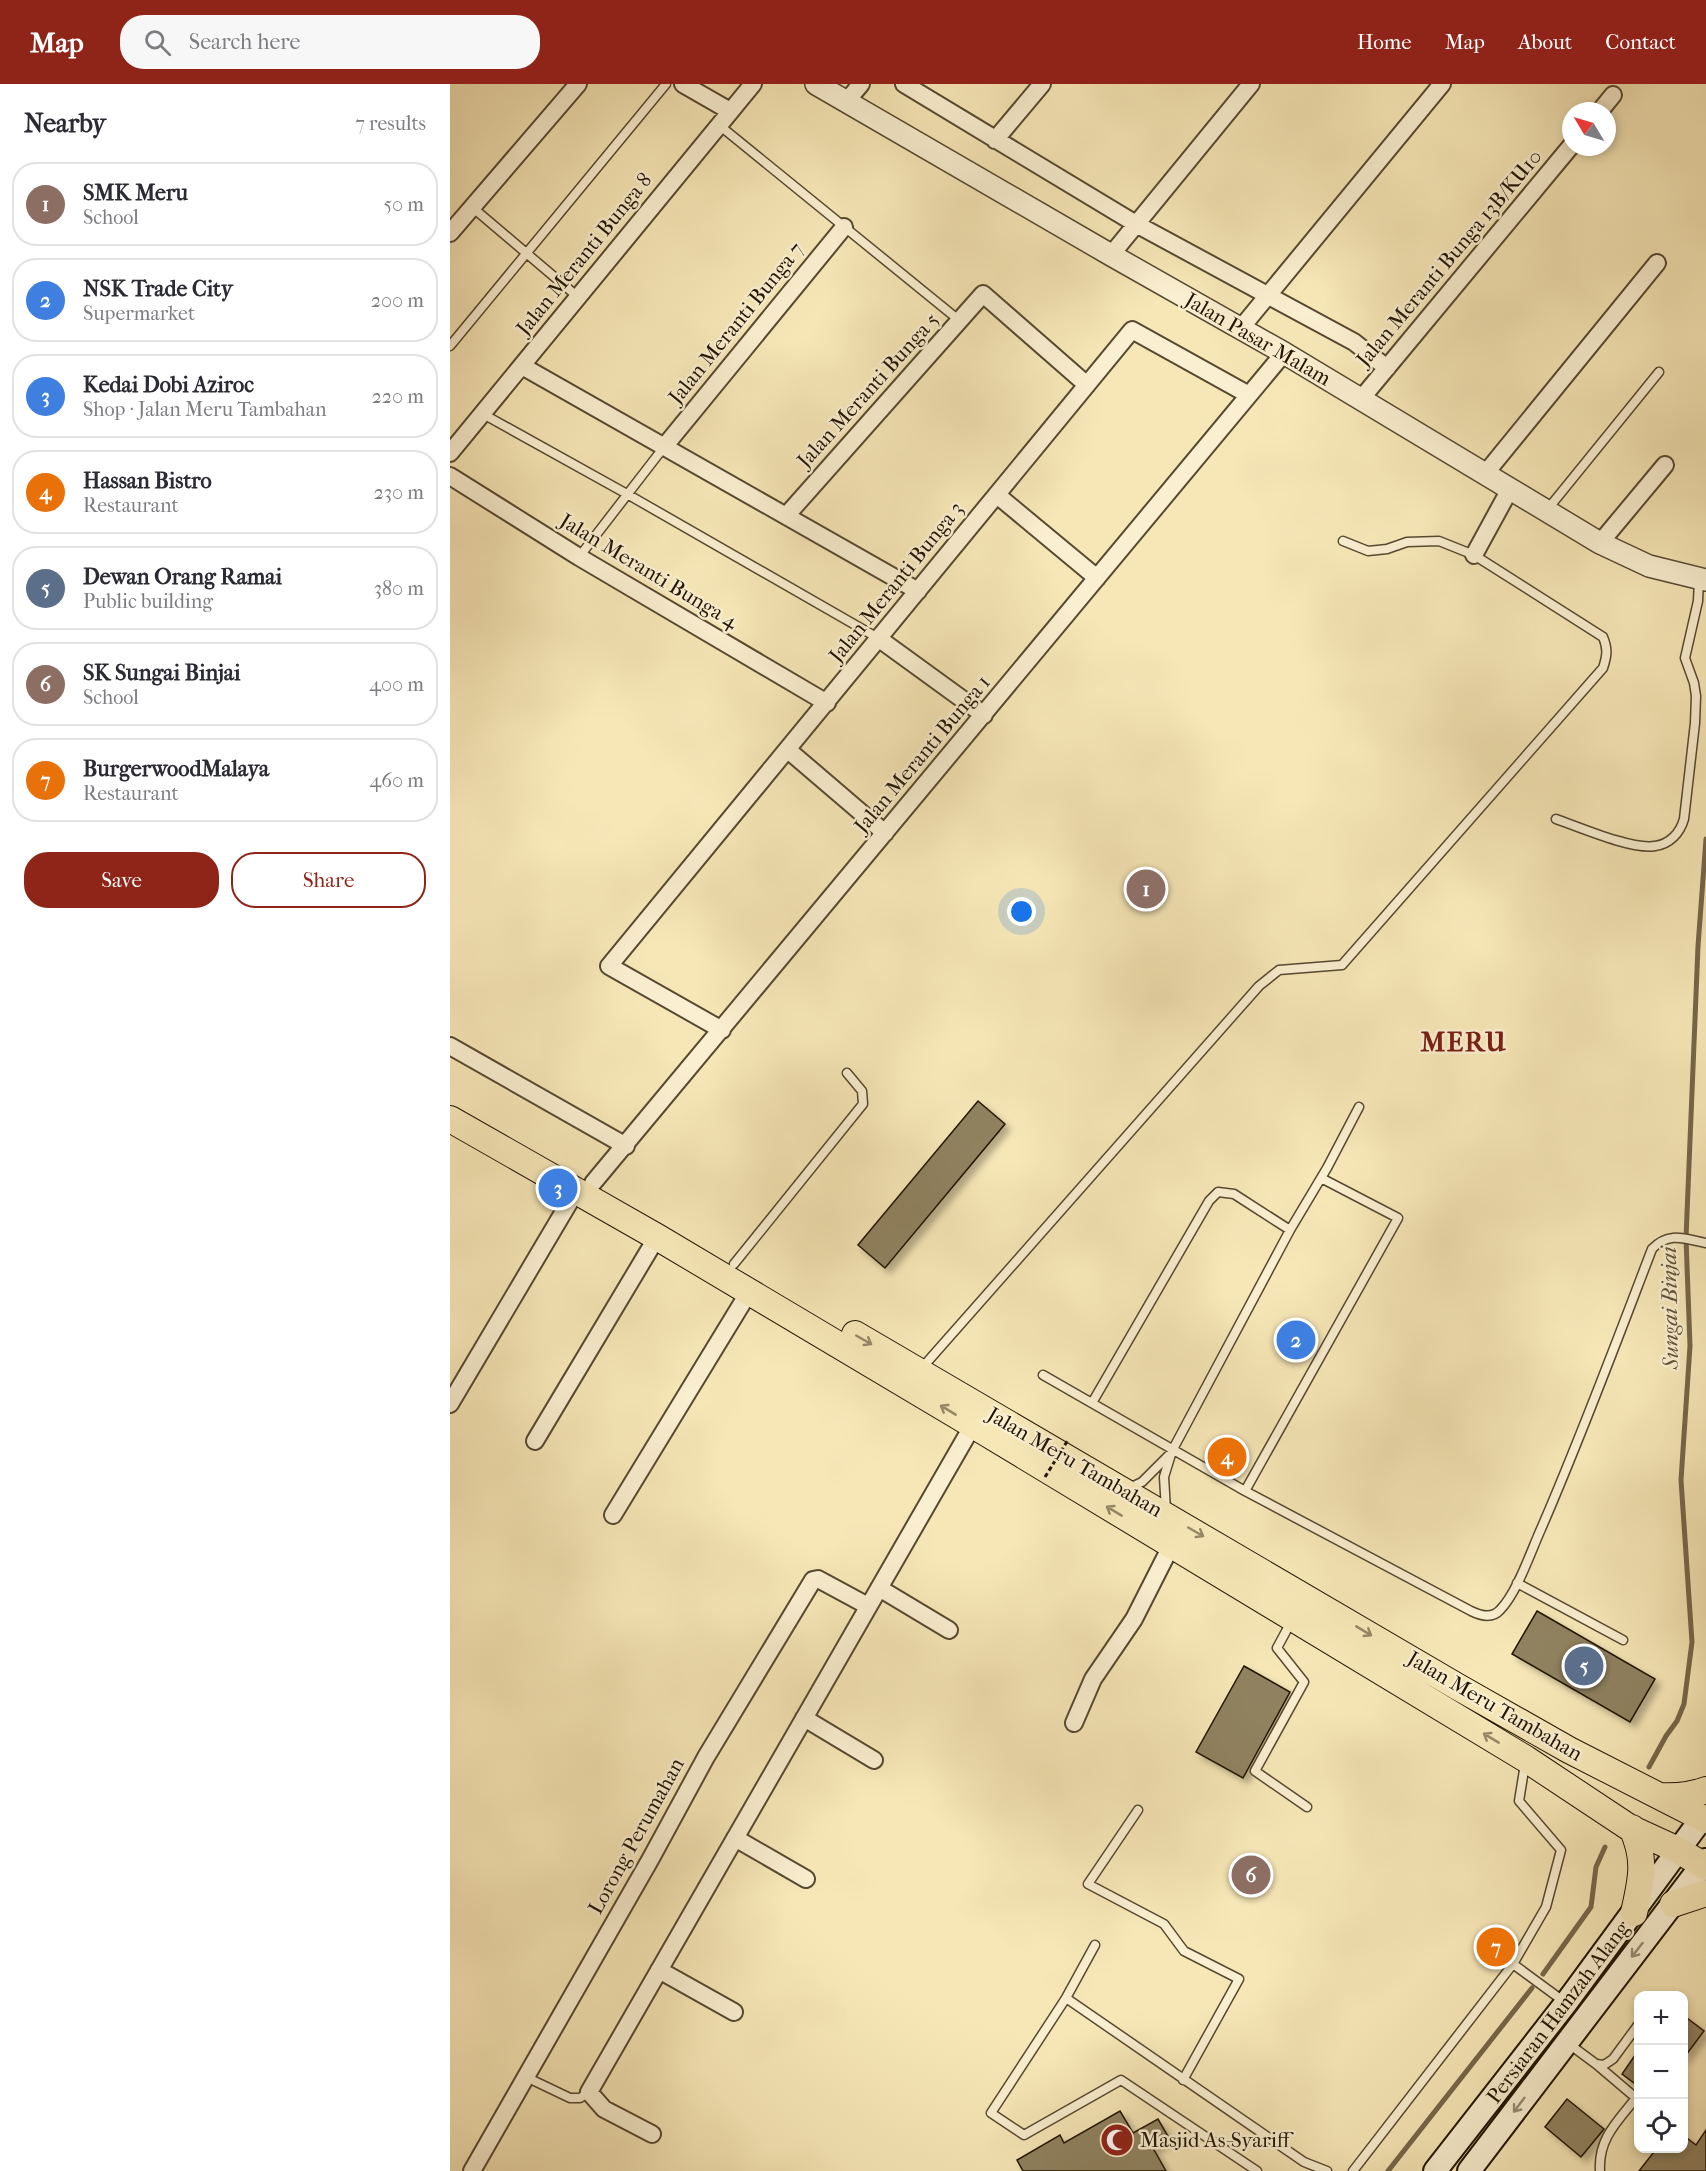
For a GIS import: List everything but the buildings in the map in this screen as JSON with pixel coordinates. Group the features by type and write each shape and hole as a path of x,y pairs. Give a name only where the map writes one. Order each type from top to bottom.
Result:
{"main road":[{"name":"Jalan Meru Tambahan","path":"450,1100 585,1187 657,1237 1526,1759 1631,1828 1705,1864"},
{"name":"Jalan Meru Tambahan","path":"450,1119 734,1264 1458,1687 1655,1795 1705,1817"},
{"path":"1655,1795 1692,1796 1706,1790"},
{"name":"Persiaran Hamzah Alang","path":"1435,2171 1566,2003 1678,1850 1705,1817"},
{"path":"1631,1828 1638,1842 1643,1866 1634,1913"},
{"name":"Persiaran Hamzah Alang","path":"1469,2171 1705,1864"},
{"path":"1673,1904 1706,1893"}],"street":[{"path":"450,233 578,84"},
{"path":"683,84 730,111"},
{"name":"Jalan Meranti Bunga 8","path":"451,449 483,414 753,84"},
{"name":"Jalan Pasar Malam","path":"816,84 1284,353 1600,543 1649,566 1702,579"},
{"path":"846,102 861,84"},
{"path":"904,84 1136,224 1354,342 1387,368"},
{"path":"995,140 1042,84"},
{"path":"1111,255 1251,84"},
{"path":"1241,328 1442,84"},
{"path":"1607,102 1613,95"},
{"name":"Jalan Meranti Bunga 13B/KU10","path":"1361,399 1563,156"},
{"name":"Jalan Meranti Bunga 7","path":"664,447 843,227"},
{"path":"1485,474 1657,263"},
{"name":"Jalan Meranti Bunga 5","path":"786,516 983,294 1087,385"},
{"name":"Jalan Meranti Bunga 3","path":"722,1030 609,966 1132,330 1250,395"},
{"name":"Jalan Meranti Bunga 1","path":"450,1404 585,1187 626,1146 1284,353"},
{"path":"522,366 918,591"},
{"path":"1600,543 1665,465"},
{"name":"Jalan Meranti Bunga 4","path":"450,476 579,557 827,703"},
{"path":"1474,555 1510,489"},
{"path":"997,495 1097,578"},
{"path":"878,638 984,715"},
{"path":"788,750 885,833"},
{"path":"450,1046 626,1146"},
{"path":"535,1441 657,1237"},
{"path":"613,1515 749,1292"},
{"path":"652,2134 604,2109 589,2092 973,1425"},
{"path":"1074,1723 1093,1679 1134,1619 1171,1546"},
{"name":"Lorong Perumahan","path":"472,2171 706,1757 813,1580 818,1579 868,1606"},
{"path":"879,1588 949,1630"},
{"path":"804,1718 874,1760"},
{"path":"735,1838 806,1879"},
{"path":"659,1970 734,2012"}],"lane":[{"path":"450,346 666,84"},
{"path":"719,126 960,321"},
{"path":"472,207 578,297"},
{"path":"1547,511 1659,372"},
{"path":"483,414 878,638"},
{"path":"579,557 664,447"},
{"path":"918,1371 1259,986 1279,970 1342,965 1603,668 1607,657 1607,647 1603,637 1474,555 1439,542 1407,542 1387,549 1368,551 1343,541"},
{"path":"1556,819 1629,844 1652,847 1671,840 1679,831 1684,819 1695,723 1696,690 1685,658 1702,579"},
{"path":"734,1264 863,1104 862,1091 847,1073"},
{"path":"1167,1515 1164,1477 1172,1451 1290,1230 1359,1107"},
{"path":"1245,1491 1398,1218 1321,1178"},
{"path":"1092,1403 1209,1201 1218,1192 1234,1194 1290,1230"},
{"path":"1043,1375 1245,1491 1480,1616 1491,1616 1499,1612 1517,1583 1570,1461 1652,1249 1659,1242 1670,1237 1706,1243"},
{"path":"1124,1491 1142,1482 1172,1451"},
{"path":"1517,1583 1623,1640"},
{"path":"1293,1619 1276,1648 1304,1682 1254,1772 1307,1807"},
{"path":"1353,2171 1517,1966 1546,1907 1561,1850 1519,1801 1526,1759"},
{"path":"1137,1810 1088,1884 1164,1924 1184,1951 1239,1979 1184,2080"},
{"path":"1095,1945 1066,1998 991,2113 1024,2135 1121,2080 1257,2171"},
{"path":"1517,1966 1566,2003"},
{"path":"1066,1998 1304,2162 1326,2171"},
{"path":"1596,2064 1609,2063 1634,2030"},
{"path":"1567,2042 1636,2098 1604,2142 1600,2152 1600,2171"},
{"path":"526,2077 570,2098 580,2098 589,2092"}],"path":[{"path":"1045,1478 1068,1440"}],"waterway":[{"name":"Sungai Binjai","path":"1649,1767 1677,1721 1684,1704 1692,1642 1681,1480 1690,1346 1686,1238 1698,946 1706,839"},
{"path":"1543,1974 1591,1907 1596,1867 1605,1847"},
{"path":"1388,2171 1532,1988"}],"place":[{"name":"SMK Meru","path":"1146,889"},
{"name":"Kedai Dobi Aziroc","path":"558,1188"},
{"name":"NSK Trade City","path":"1296,1340"},
{"name":"Hassan Bistro","path":"1227,1457"},
{"name":"Dewan Orang Ramai","path":"1584,1666"},
{"name":"SK Sungai Binjai","path":"1251,1875"},
{"name":"BurgerwoodMalaya","path":"1496,1947"},
{"name":"Masjid As-Syariff","path":"1117,2140"}],"district":[{"name":"MERU","path":"1464,1042"}]}
